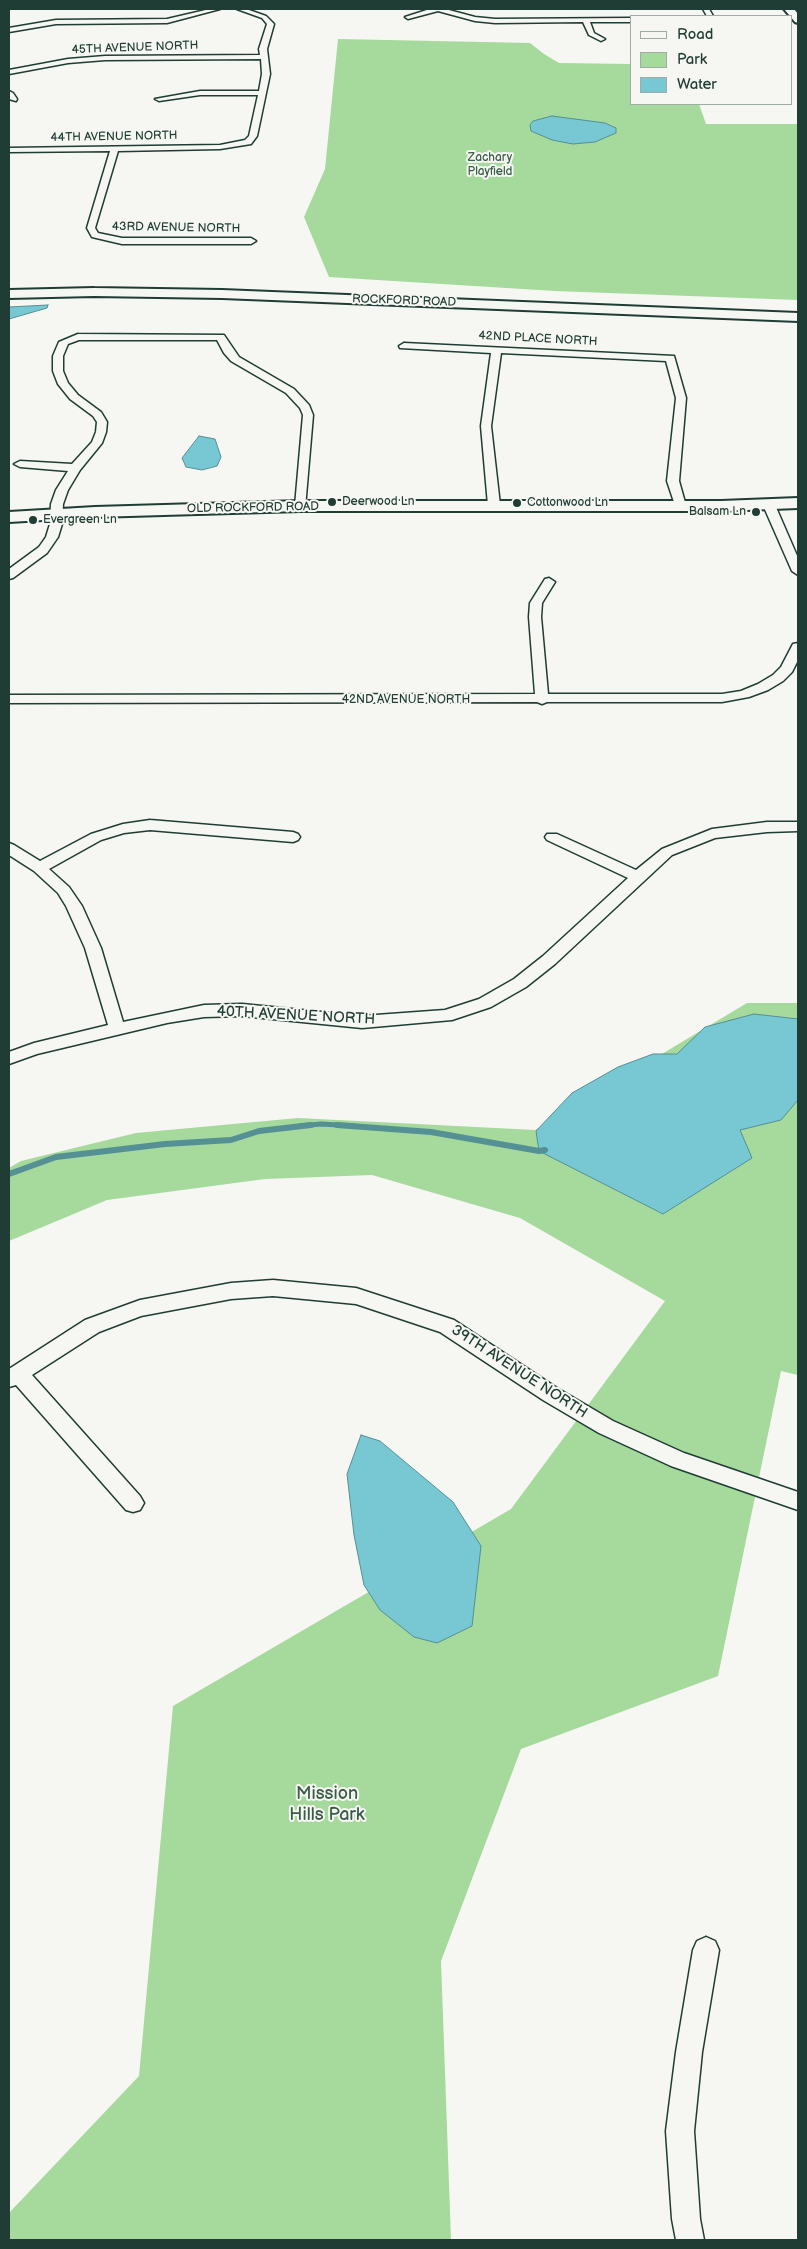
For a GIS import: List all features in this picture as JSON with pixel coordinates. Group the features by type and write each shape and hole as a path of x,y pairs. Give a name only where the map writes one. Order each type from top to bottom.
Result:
{"main road":[{"path":"789,9 798,20"},
{"name":"ROCKFORD ROAD","path":"9,285 230,285 796,315"},
{"name":"ROCKFORD ROAD","path":"9,294 94,292 232,294 796,315"},
{"name":"OLD ROCKFORD ROAD","path":"9,517 301,506 680,506 798,503"}],"street":[{"path":"9,30 56,22 167,21 216,9"},
{"path":"159,99 200,93 262,93 266,74 263,49 271,24 264,17 240,9"},
{"path":"408,17 438,9 486,20 630,20"},
{"path":"586,20 591,34 600,39"},
{"name":"45TH AVENUE NORTH","path":"9,72 62,62 105,58 263,57"},
{"name":"44TH AVENUE NORTH","path":"9,150 114,147 220,147 239,145 252,139 262,93"},
{"name":"43RD AVENUE NORTH","path":"114,147 91,228 95,235 101,238 122,241 251,241"},
{"path":"9,574 43,550 52,537 56,524 57,504 62,490 75,468 97,443 102,422 97,414 74,397 63,384 58,371 58,356 64,342 86,336 220,337 235,360 290,392 305,407 308,415 301,506"},
{"name":"42ND PLACE NORTH","path":"404,346 670,358 681,398 673,481 680,506"},
{"path":"494,505 486,426 496,350"},
{"path":"20,464 75,468"},
{"path":"769,505 798,571"},
{"path":"542,700 535,617 536,603 549,582"},
{"name":"42ND AVENUE NORTH","path":"9,699 542,700 722,698 744,694 763,687 778,678 792,661 798,647"},
{"path":"39,868 96,837 150,825 293,837"},
{"name":"40TH AVENUE NORTH","path":"9,1058 167,1017 214,1011 242,1010 362,1022 446,1016 485,1003 520,983 549,960 638,877 668,852 712,834 767,827 798,827"},
{"path":"552,837 638,877"},
{"path":"9,848 39,868 64,890 74,906 93,948 117,1029"},
{"name":"39TH AVENUE NORTH","path":"13,1376 92,1326 140,1308 231,1290 273,1288 315,1290 356,1296 447,1326 550,1394 606,1427 669,1456 798,1501"},
{"path":"13,1376 133,1503"},
{"path":"690,2240 686,2219 680,2131 689,2052 706,1950"}],"green space":[{"name":"Zachary Playfield","path":"338,39 530,43 559,63 630,64 630,105 699,105 706,124 798,124 798,300 555,291 329,277 304,217 325,169"},
{"name":"Mission Hills Park","path":"747,1003 798,1003 798,1375 781,1371 718,1676 521,1749 441,1961 451,2240 9,2240 9,2213 139,2076 173,1706 511,1509 665,1301 520,1218 372,1175 265,1179 107,1200 9,1241 9,1168 21,1161 136,1133 298,1118 535,1130"}],"water":[{"path":"552,116 605,123 616,128 616,133 595,142 573,144 552,140 531,131 530,125 533,121"},
{"path":"48,305 47,308 9,319 9,307"},
{"path":"199,436 215,439 221,457 217,466 202,470 186,467 182,458"},
{"path":"754,1014 798,1019 798,1100 781,1120 740,1130 752,1158 663,1214 539,1151 536,1131 572,1093 618,1067 653,1054 677,1054 705,1027"},
{"path":"361,1435 380,1441 453,1502 481,1546 472,1626 437,1643 414,1637 380,1610 364,1585 354,1535 347,1474"}],"waterway":[{"path":"300,1126 321,1124 354,1126"},
{"path":"9,1174 56,1157 165,1144 231,1140 259,1131 311,1125"},
{"path":"337,1125 431,1132 539,1151 545,1150"}],"place":[{"name":"Deerwood Ln","path":"332,502"},
{"name":"Cottonwood Ln","path":"517,503"},
{"name":"Balsam Ln","path":"756,512"},
{"name":"Evergreen Ln","path":"33,520"}]}
